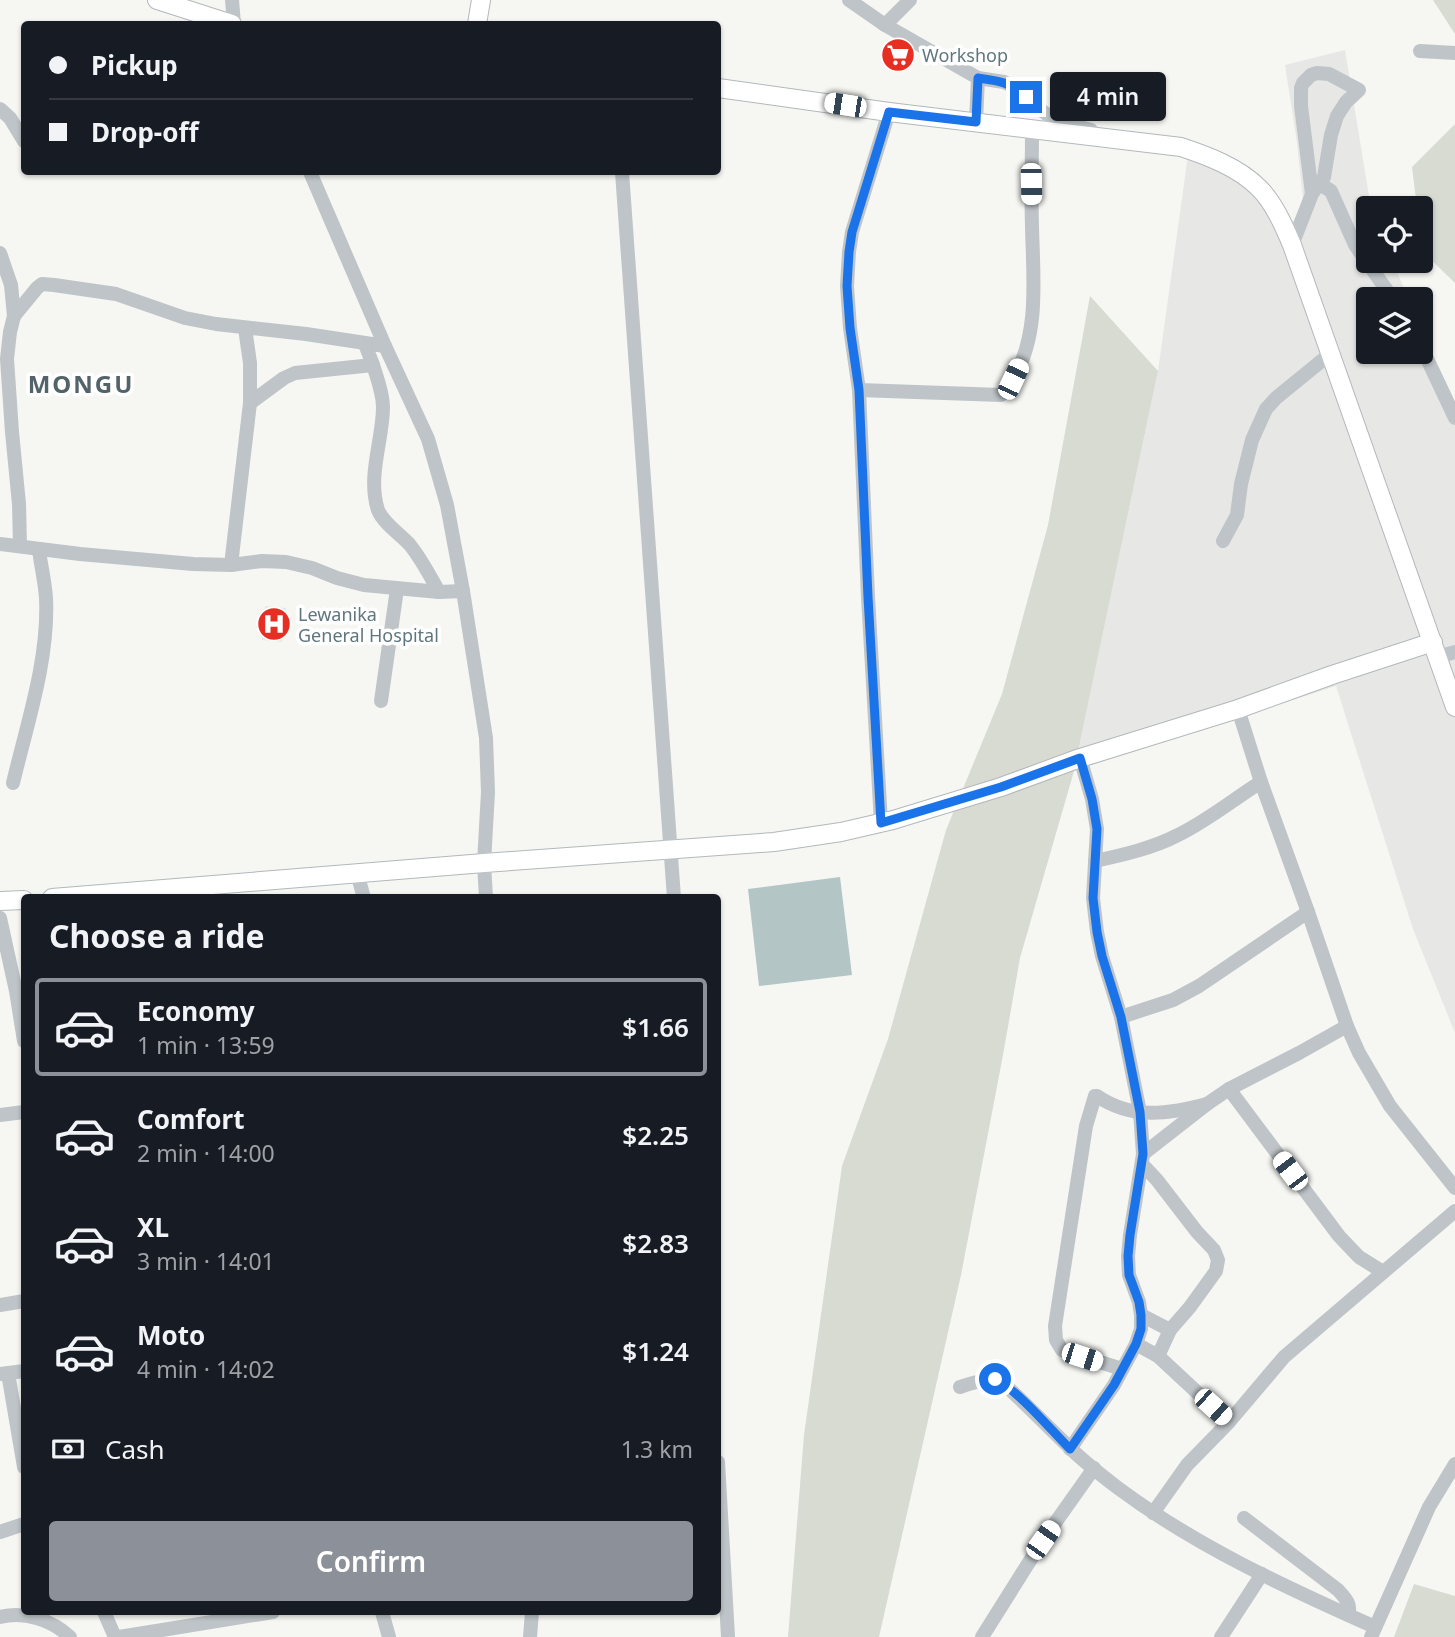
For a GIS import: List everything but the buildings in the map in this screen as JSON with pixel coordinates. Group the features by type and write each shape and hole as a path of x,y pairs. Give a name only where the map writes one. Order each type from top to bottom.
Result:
{"main road":[{"path":"158,0 224,21"},
{"path":"478,21 481,0"},
{"path":"721,88 889,112 1181,147 1220,162 1259,188 1283,224 1292,245 1330,354 1442,650 1455,707"},
{"path":"150,894 241,890 357,873 775,842 841,832 881,823 1001,787 1080,758 1238,709 1332,675 1442,650"},
{"path":"0,901 21,900"}],"street":[{"path":"232,0 233,21"},
{"path":"849,0 885,25 978,78 1004,82 1016,88 1048,115 1115,139"},
{"path":"885,25 910,0"},
{"path":"1420,51 1455,53"},
{"path":"1292,245 1316,189 1324,177 1337,116 1346,102 1359,90 1335,76 1317,73 1307,79 1301,88 1306,150 1316,189"},
{"path":"976,122 978,78"},
{"path":"0,108 21,136"},
{"path":"881,823 859,390 847,286 852,232 889,112"},
{"path":"859,390 1001,396 1013,379 1031,330 1034,293 1032,130"},
{"path":"311,175 428,439 446,505 486,738 486,894"},
{"path":"622,175 674,894"},
{"path":"1316,189 1331,191 1355,245 1385,287"},
{"path":"0,253 11,285 14,316 8,359 20,547"},
{"path":"14,316 42,284 116,294 185,318 216,324 385,346"},
{"path":"231,565 250,402 250,363 245,328"},
{"path":"365,344 383,399 375,475 379,512 382,519 412,548 439,592"},
{"path":"1223,541 1237,515 1241,484 1252,440 1266,409 1330,354"},
{"path":"1430,364 1455,418"},
{"path":"250,402 295,373 373,365"},
{"path":"0,544 193,564 286,562 364,585 463,592"},
{"path":"13,783 35,699 45,627 46,597 38,550"},
{"path":"381,701 397,589"},
{"path":"1238,709 1347,1026 1390,1107 1455,1188"},
{"path":"1070,1449 1102,1404 1136,1344 1141,1329 1139,1302 1129,1275 1128,1256 1142,1159 1140,1112 1121,1017 1097,932 1093,898 1097,829 1080,758"},
{"path":"1095,861 1165,842 1261,782"},
{"path":"357,873 363,894"},
{"path":"1121,1017 1173,1000 1199,986 1308,912"},
{"path":"0,918 21,1022"},
{"path":"1142,1159 1207,1104 1229,1089 1347,1026"},
{"path":"1229,1089 1339,1236 1359,1257 1383,1272"},
{"path":"1122,1369 1062,1350 1056,1340 1055,1326 1086,1126 1094,1097 1150,1114 1207,1104"},
{"path":"0,1115 21,1112"},
{"path":"1142,1159 1218,1260 1216,1271 1170,1330 1158,1356"},
{"path":"1153,1513 1187,1465 1229,1422 1284,1357 1455,1211"},
{"path":"0,1304 21,1301"},
{"path":"1141,1315 1170,1330"},
{"path":"1136,1344 1158,1356 1229,1422"},
{"path":"4,1374 21,1422"},
{"path":"960,1387 995,1379 1004,1384 1070,1449 1153,1513 1262,1574 1348,1615 1373,1632 1429,1507 1455,1464"},
{"path":"982,1637 1043,1540 1094,1468"},
{"path":"721,1514 728,1637"},
{"path":"1244,1518 1338,1590 1348,1602 1348,1615"},
{"path":"0,1532 21,1525"},
{"path":"1221,1637 1262,1574"},
{"path":"0,1617 16,1615 47,1621 71,1637 84,1637"},
{"path":"106,1615 117,1637 255,1615"},
{"path":"383,1615 389,1637"},
{"path":"530,1637 532,1615"}],"shaded area":[{"path":"1433,0 1455,0 1455,34"},
{"path":"1345,50 1369,196 1356,196 1356,273 1398,273 1403,287 1356,287 1356,364 1433,364 1433,360 1455,415 1455,1033 1413,929 1336,686 1074,771 1158,371 1189,148 1246,184 1287,237 1303,200 1285,65"},
{"path":"1455,124 1455,283 1433,262 1433,196 1416,196 1412,167"},
{"path":"1090,296 1158,371 1074,771 1020,958 961,1275 879,1637 788,1637 804,1435 842,1166 888,1039 946,830 1002,694 1048,525"},
{"name":"Lewanika General Hospital","path":"265,606 286,608 282,642 262,640"},
{"path":"840,877 852,975 759,986 748,889"},
{"path":"1414,1584 1455,1596 1455,1637 1394,1637"}],"place":[{"name":"Workshop","path":"898,55"},
{"name":"Lewanika General Hospital","path":"274,624"}],"district":[{"name":"MONGU","path":"81,383"}],"route":[{"path":"995,1379 1017,1396 1070,1449 1114,1385 1141,1329 1139,1302 1129,1275 1128,1256 1143,1154 1140,1112 1121,1017 1097,932 1093,898 1097,829 1092,799 1080,758 1001,787 881,823 859,390 847,286 852,232 889,112 976,122 978,78 1004,82 1026,97"}]}
